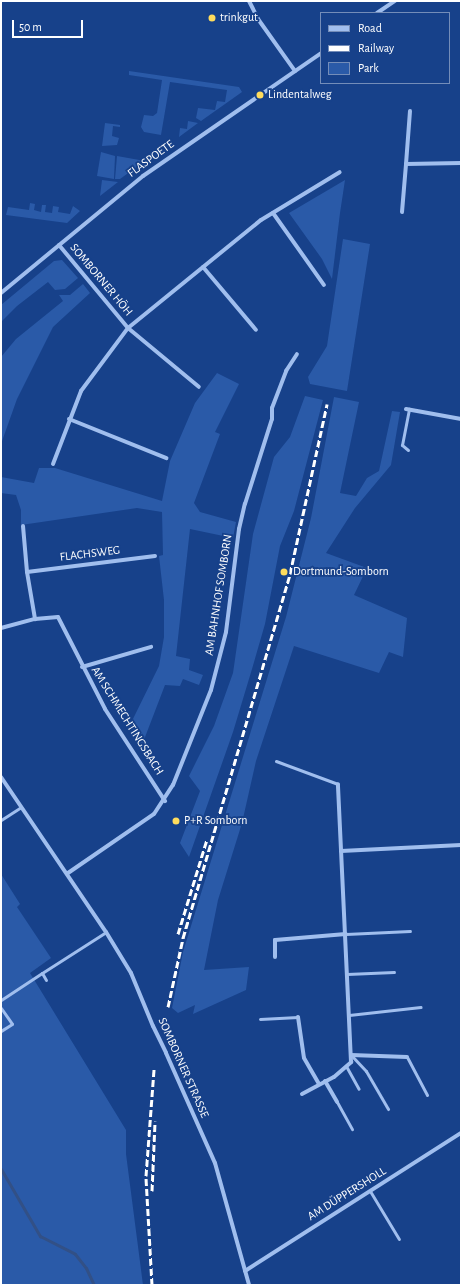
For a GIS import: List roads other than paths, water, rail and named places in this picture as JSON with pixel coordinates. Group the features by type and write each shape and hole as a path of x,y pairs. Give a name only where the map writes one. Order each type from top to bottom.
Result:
{"street":[{"path":"249,1 258,19 295,71"},
{"path":"379,12 395,1"},
{"name":"FLASPOETE","path":"1,293 143,176 320,54"},
{"path":"402,212 410,112"},
{"path":"406,164 461,163"},
{"name":"SOMBORNER HÖH","path":"53,464 81,391 128,328 273,213 340,172"},
{"path":"273,213 324,285"},
{"name":"SOMBORNER HÖH","path":"59,245 128,328 199,386"},
{"path":"203,267 256,330"},
{"name":"AM BAHNHOF SOMBORN","path":"68,873 154,814 165,801 193,740 211,690 226,632 239,529 245,504 272,419 272,408 286,371 297,354"},
{"path":"407,409 461,419"},
{"path":"69,419 166,458"},
{"path":"23,526 26,572 36,619"},
{"name":"FLACHSWEG","path":"26,572 155,556"},
{"name":"AM SCHMECHTINGSBACH","path":"1,628 36,619 58,617 82,667 105,709 165,801"},
{"path":"82,667 151,648"},
{"name":"SOMBORNER STRASSE","path":"1,776 68,873 131,973 153,1026 215,1163 249,1285"},
{"path":"302,1094 325,1081 351,1062 338,784"},
{"path":"341,851 461,845"},
{"path":"275,957 275,940 346,934"},
{"path":"298,1017 304,1058 319,1084"},
{"path":"351,1055 407,1057"},
{"path":"325,1081 337,1102"},
{"name":"AM DÜPPERSHOLL","path":"245,1271 461,1133"}],"lane":[{"path":"407,409 402,445 408,450"},
{"path":"276,762 338,784"},
{"path":"1,820 21,807"},
{"path":"346,934 410,931"},
{"path":"1,1000 106,932"},
{"path":"347,974 394,972"},
{"path":"42,973 46,980"},
{"path":"349,1015 421,1007"},
{"path":"1,1008 12,1024 1,1031"},
{"path":"260,1019 298,1017"},
{"path":"351,1055 366,1070 388,1109"},
{"path":"407,1057 426,1095"},
{"path":"346,1066 359,1089"},
{"path":"337,1102 352,1129"},
{"path":"370,1191 399,1239"}],"waterway":[{"path":"1,1169 40,1236 75,1254 86,1268 94,1285"}],"railway":[{"path":"168,1007 183,938 290,574 327,404"},
{"path":"178,934 207,839"},
{"path":"152,1285 146,1176 154,1069"},
{"path":"152,1191 155,1121"}],"place":[{"name":"trinkgut","path":"212,18"},
{"name":"Lindentalweg","path":"260,95"},
{"name":"Dortmund-Somborn","path":"284,572"},
{"name":"P+R Somborn","path":"176,821"}]}
